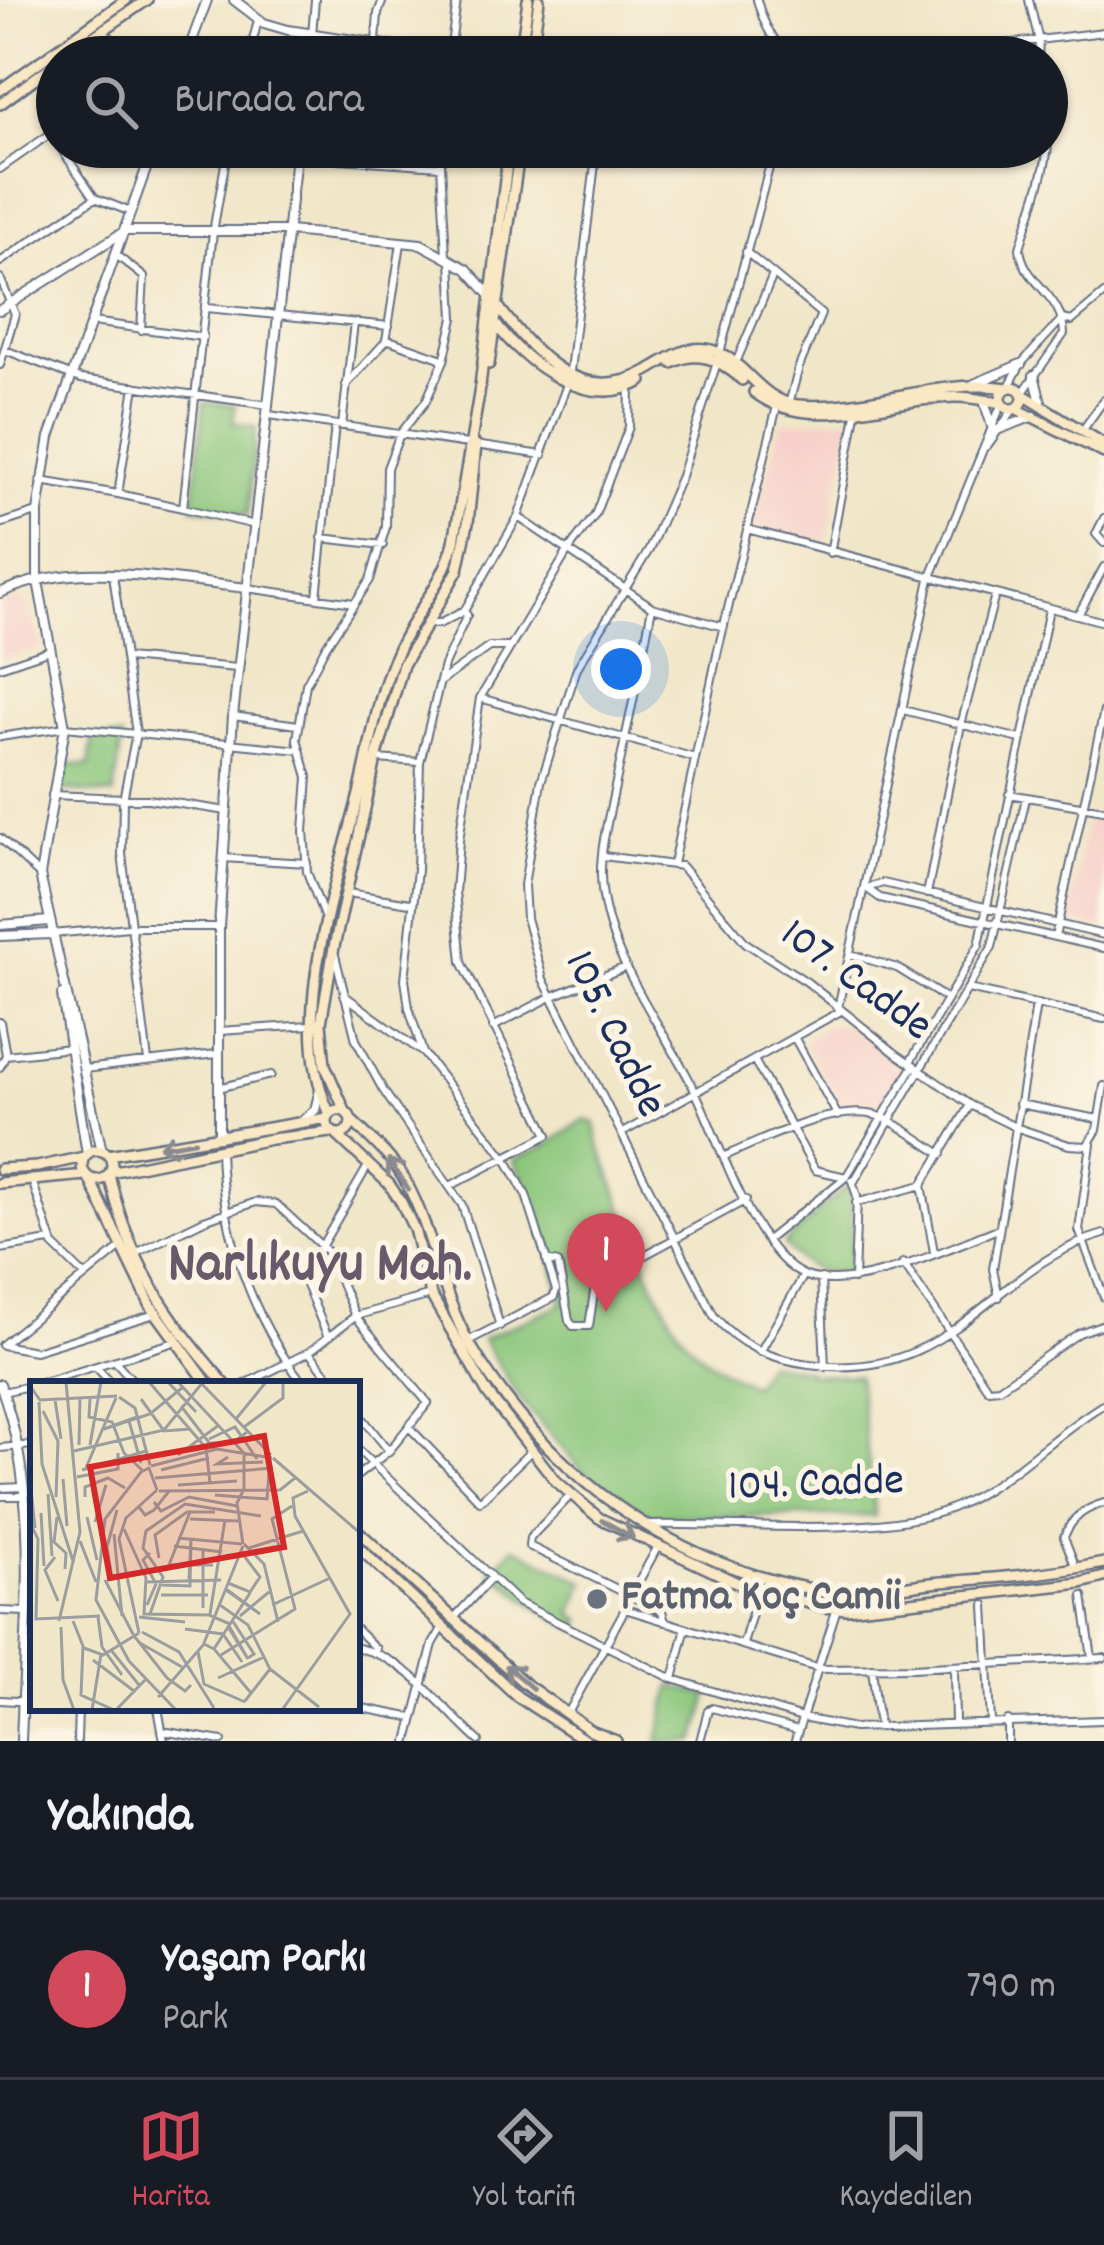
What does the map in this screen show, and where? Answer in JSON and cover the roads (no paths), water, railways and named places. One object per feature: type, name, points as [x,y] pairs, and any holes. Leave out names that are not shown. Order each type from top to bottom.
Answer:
[{"type":"main road","points":[[76,36],[126,0]]},
{"type":"main road","points":[[94,36],[147,0]]},
{"type":"main road","points":[[523,36],[528,0]]},
{"type":"main road","points":[[535,36],[539,0]]},
{"type":"main road","points":[[0,90],[36,64]]},
{"type":"main road","points":[[0,104],[36,77]]},
{"type":"main road","points":[[507,168],[495,324],[448,566],[399,647],[383,692],[327,922],[313,1024],[320,1083],[334,1133],[370,1164],[401,1202],[414,1229],[431,1294],[465,1359],[531,1450],[599,1518],[656,1548],[759,1590],[837,1608],[1104,1577]]},
{"type":"main road","points":[[516,168],[458,570],[403,665],[376,759],[321,1023],[325,1065],[348,1116],[404,1177],[429,1236],[444,1290],[468,1340],[542,1440],[590,1488],[641,1525],[739,1568],[826,1592],[1010,1580],[1104,1562]]},
{"type":"main road","points":[[493,304],[523,339],[569,379],[612,386],[694,348],[735,365],[783,405],[822,413],[957,397],[983,400],[1038,412],[1104,444]]},
{"type":"main road","points":[[495,324],[510,342],[569,379],[606,393],[630,388],[687,356],[718,357],[783,405],[833,404],[974,384],[1016,388],[1038,412],[1104,453]]},
{"type":"main road","points":[[1002,403],[1001,394],[1008,388]]},
{"type":"main road","points":[[1015,409],[1022,403],[1022,394]]},
{"type":"main road","points":[[0,1167],[38,1167],[348,1116]]},
{"type":"main road","points":[[0,1183],[101,1179],[109,1173],[220,1150],[348,1131],[348,1116]]},
{"type":"main road","points":[[105,1153],[134,1254],[169,1318],[222,1381]]},
{"type":"main road","points":[[86,1156],[87,1176],[120,1248],[156,1314],[206,1381]]},
{"type":"main road","points":[[360,1533],[566,1716],[616,1741]]},
{"type":"main road","points":[[360,1549],[518,1697],[569,1737],[586,1741]]},
{"type":"street","points":[[193,36],[203,0]]},
{"type":"street","points":[[233,0],[258,19],[324,36]]},
{"type":"street","points":[[312,34],[315,0]]},
{"type":"street","points":[[377,36],[383,0]]},
{"type":"street","points":[[452,36],[457,0]]},
{"type":"street","points":[[758,0],[772,36]]},
{"type":"street","points":[[1029,0],[1038,36]]},
{"type":"street","points":[[254,36],[258,19]]},
{"type":"street","points":[[101,31],[108,36]]},
{"type":"street","points":[[1068,37],[1104,32]]},
{"type":"street","points":[[0,169],[36,144]]},
{"type":"street","points":[[74,168],[95,198],[131,212]]},
{"type":"street","points":[[86,1156],[40,875],[64,727],[38,581],[38,512],[50,437],[147,168]]},
{"type":"street","points":[[184,508],[213,232],[224,168]]},
{"type":"street","points":[[218,1137],[219,928],[233,716],[295,168]]},
{"type":"street","points":[[327,922],[313,893],[307,863],[308,777],[298,725],[306,684],[370,580],[382,545],[387,468],[400,434],[426,401],[443,363],[454,318],[440,168]]},
{"type":"street","points":[[426,624],[439,624],[464,611],[518,517],[543,454],[569,379],[594,168]]},
{"type":"street","name":"105. Cadde","points":[[769,168],[718,357],[668,511],[577,668],[542,782],[524,885],[532,945],[553,996],[714,1316],[738,1340],[760,1352],[825,1366],[886,1362],[949,1334],[1058,1251],[1104,1234]]},
{"type":"street","points":[[1022,394],[1064,334],[1057,304],[1021,258],[1045,168]]},
{"type":"street","points":[[0,262],[95,198]]},
{"type":"street","points":[[0,310],[125,231],[289,231],[421,244],[467,269],[493,304]]},
{"type":"street","points":[[346,385],[380,352],[386,339],[401,243]]},
{"type":"street","points":[[603,856],[673,864],[747,529],[783,405],[820,314],[746,252]]},
{"type":"street","points":[[116,255],[144,277],[141,329]]},
{"type":"street","points":[[735,365],[773,275]]},
{"type":"street","points":[[0,278],[15,314],[0,365]]},
{"type":"street","points":[[1062,319],[1072,321],[1104,294]]},
{"type":"street","points":[[207,308],[389,326]]},
{"type":"street","points":[[1008,388],[1021,364],[1062,319]]},
{"type":"street","points":[[92,322],[203,337]]},
{"type":"street","points":[[317,598],[354,323]]},
{"type":"street","points":[[386,339],[443,363]]},
{"type":"street","points":[[5,350],[72,376],[196,395],[339,426],[543,454]]},
{"type":"street","points":[[974,384],[1021,364]]},
{"type":"street","points":[[994,428],[1038,412],[1034,375]]},
{"type":"street","points":[[118,494],[135,386]]},
{"type":"street","points":[[450,1186],[546,1139],[548,1131],[462,962],[456,934],[459,840],[479,698],[568,550],[595,515],[629,427],[630,388]]},
{"type":"street","points":[[983,400],[994,428]]},
{"type":"street","points":[[1082,431],[1104,400]]},
{"type":"street","points":[[624,1132],[839,1010],[930,579],[1002,403]]},
{"type":"street","points":[[830,553],[858,408]]},
{"type":"street","points":[[994,428],[1015,409]]},
{"type":"street","points":[[41,482],[255,525]]},
{"type":"street","points":[[0,524],[38,512]]},
{"type":"street","points":[[518,517],[652,608],[724,627]]},
{"type":"street","points":[[1104,518],[1096,534],[1104,543]]},
{"type":"street","points":[[747,529],[1104,622]]},
{"type":"street","points":[[322,538],[382,545]]},
{"type":"street","points":[[1078,615],[1104,567]]},
{"type":"street","points":[[0,593],[38,581],[113,574],[354,603]]},
{"type":"street","points":[[113,574],[136,733],[123,800],[122,854],[148,1061]]},
{"type":"street","points":[[928,894],[961,725],[995,595]]},
{"type":"street","points":[[652,608],[603,856],[602,886],[642,1004],[695,1091],[767,1239],[778,1255],[804,1275],[854,1279],[998,1229]]},
{"type":"street","points":[[767,1239],[850,1180],[979,945],[1048,608]]},
{"type":"street","points":[[423,1053],[405,979],[417,870],[420,762],[444,665],[467,618],[464,611]]},
{"type":"street","points":[[441,681],[489,647],[508,647]]},
{"type":"street","points":[[0,667],[50,650]]},
{"type":"street","points":[[126,658],[237,668]]},
{"type":"street","points":[[479,698],[695,758]]},
{"type":"street","points":[[903,710],[1020,739]]},
{"type":"street","points":[[1055,937],[1104,711]]},
{"type":"street","points":[[233,716],[298,725]]},
{"type":"street","points":[[0,737],[64,727],[300,750]]},
{"type":"street","points":[[376,759],[420,762]]},
{"type":"street","points":[[1009,794],[1104,810]]},
{"type":"street","points":[[52,795],[227,811]]},
{"type":"street","points":[[915,1066],[992,947],[1025,797]]},
{"type":"street","points":[[0,838],[40,875]]},
{"type":"street","points":[[223,858],[307,863]]},
{"type":"street","name":"107. Cadde","points":[[673,864],[700,884],[746,943],[808,982],[970,1105],[1069,1145],[1089,1143]]},
{"type":"street","points":[[866,889],[883,884],[1104,934]]},
{"type":"street","points":[[866,889],[880,898],[1104,948]]},
{"type":"street","points":[[348,893],[410,903]]},
{"type":"street","points":[[0,926],[50,921]]},
{"type":"street","points":[[0,936],[129,927],[219,928]]},
{"type":"street","points":[[52,934],[105,1153]]},
{"type":"street","points":[[334,947],[356,1040],[382,1090],[462,1205],[500,1326]]},
{"type":"street","points":[[850,954],[897,968],[947,1000]]},
{"type":"street","points":[[493,1027],[627,966]]},
{"type":"street","points":[[968,989],[1104,1019]]},
{"type":"street","points":[[344,995],[423,1053],[505,1157],[526,1195],[556,1290],[554,1297],[468,1340]]},
{"type":"street","points":[[999,1298],[993,1269],[998,1229],[1036,1005]]},
{"type":"street","points":[[0,1022],[6,1055],[0,1067]]},
{"type":"street","points":[[219,1031],[313,1024]]},
{"type":"street","points":[[794,1037],[838,1116]]},
{"type":"street","points":[[6,1055],[70,1048]]},
{"type":"street","points":[[84,1069],[217,1054]]},
{"type":"street","points":[[754,1060],[815,1170],[850,1180]]},
{"type":"street","points":[[218,1088],[271,1075]]},
{"type":"street","points":[[300,1122],[314,1110],[320,1083]]},
{"type":"street","points":[[1104,1086],[1099,1120],[1089,1143],[1079,1230],[1104,1297]]},
{"type":"street","points":[[1019,1104],[1099,1120]]},
{"type":"street","points":[[934,1252],[922,1185],[970,1105]]},
{"type":"street","points":[[725,1156],[789,1128],[838,1116],[887,1119],[941,1154]]},
{"type":"street","points":[[220,1150],[226,1213],[251,1293],[302,1381]]},
{"type":"street","points":[[328,1337],[302,1282],[370,1164]]},
{"type":"street","points":[[32,1180],[51,1241],[85,1276]]},
{"type":"street","points":[[850,1180],[856,1203],[854,1279]]},
{"type":"street","points":[[856,1203],[922,1185]]},
{"type":"street","points":[[134,1254],[226,1213],[268,1201],[321,1244],[355,1316],[428,1403],[389,1451],[360,1473]]},
{"type":"street","points":[[546,1260],[559,1263],[569,1320],[581,1328],[589,1326],[601,1246],[609,1228],[635,1255],[643,1256],[746,1201]]},
{"type":"street","points":[[0,1249],[51,1241]]},
{"type":"street","points":[[1,1346],[120,1248]]},
{"type":"street","points":[[903,1263],[984,1385],[993,1390],[1079,1333],[1104,1324]]},
{"type":"street","points":[[760,1352],[804,1275]]},
{"type":"street","points":[[821,1278],[825,1366]]},
{"type":"street","points":[[250,1381],[309,1352],[355,1316],[431,1294]]},
{"type":"street","points":[[1,1346],[35,1351],[156,1314]]},
{"type":"street","points":[[50,1381],[176,1342]]},
{"type":"street","points":[[309,1352],[333,1381]]},
{"type":"street","points":[[115,1361],[133,1381]]},
{"type":"street","points":[[96,1366],[109,1381]]},
{"type":"street","points":[[2,1388],[18,1447],[30,1587],[28,1702],[21,1741]]},
{"type":"street","name":"104. Cadde","points":[[641,1525],[838,1525],[949,1510],[980,1494],[1104,1404]]},
{"type":"street","points":[[360,1415],[389,1451]]},
{"type":"street","points":[[410,1427],[480,1501],[542,1440]]},
{"type":"street","points":[[0,1448],[30,1445]]},
{"type":"street","points":[[360,1452],[519,1603],[673,1679],[802,1718],[854,1728],[1104,1720]]},
{"type":"street","points":[[0,1492],[24,1491]]},
{"type":"street","points":[[571,1495],[530,1538],[529,1546],[632,1594],[662,1611],[665,1622]]},
{"type":"street","points":[[1076,1568],[1064,1537],[1070,1522],[1104,1502]]},
{"type":"street","points":[[632,1594],[656,1548]]},
{"type":"street","points":[[454,1618],[491,1578]]},
{"type":"street","points":[[743,1644],[759,1590]]},
{"type":"street","points":[[1083,1596],[1092,1658]]},
{"type":"street","points":[[985,1604],[991,1722]]},
{"type":"street","points":[[700,1741],[707,1710],[712,1708],[797,1736],[837,1608]]},
{"type":"street","points":[[566,1716],[622,1610],[820,1669],[1104,1658]]},
{"type":"street","points":[[0,1611],[26,1612]]},
{"type":"street","points":[[408,1741],[433,1644],[443,1627]]},
{"type":"street","points":[[673,1679],[686,1628]]},
{"type":"street","points":[[360,1633],[479,1741]]},
{"type":"street","points":[[360,1649],[379,1652]]},
{"type":"street","points":[[954,1667],[955,1724]]},
{"type":"street","points":[[872,1669],[879,1727]]},
{"type":"street","points":[[0,1700],[28,1702]]},
{"type":"street","points":[[360,1708],[414,1718]]},
{"type":"street","points":[[77,1741],[78,1711]]},
{"type":"street","points":[[159,1711],[164,1741]]},
{"type":"street","points":[[1007,1721],[1008,1741]]},
{"type":"street","points":[[890,1727],[890,1741]]},
{"type":"street","points":[[463,1741],[466,1730]]},
{"type":"street","points":[[162,1731],[222,1741]]},
{"type":"place","name":"Yaşam Parkı","points":[[606,1312]]},
{"type":"place","name":"Fatma Koç Camii","points":[[597,1599]]},
{"type":"district","name":"Narlıkuyu Mah.","points":[[320,1268]]}]
